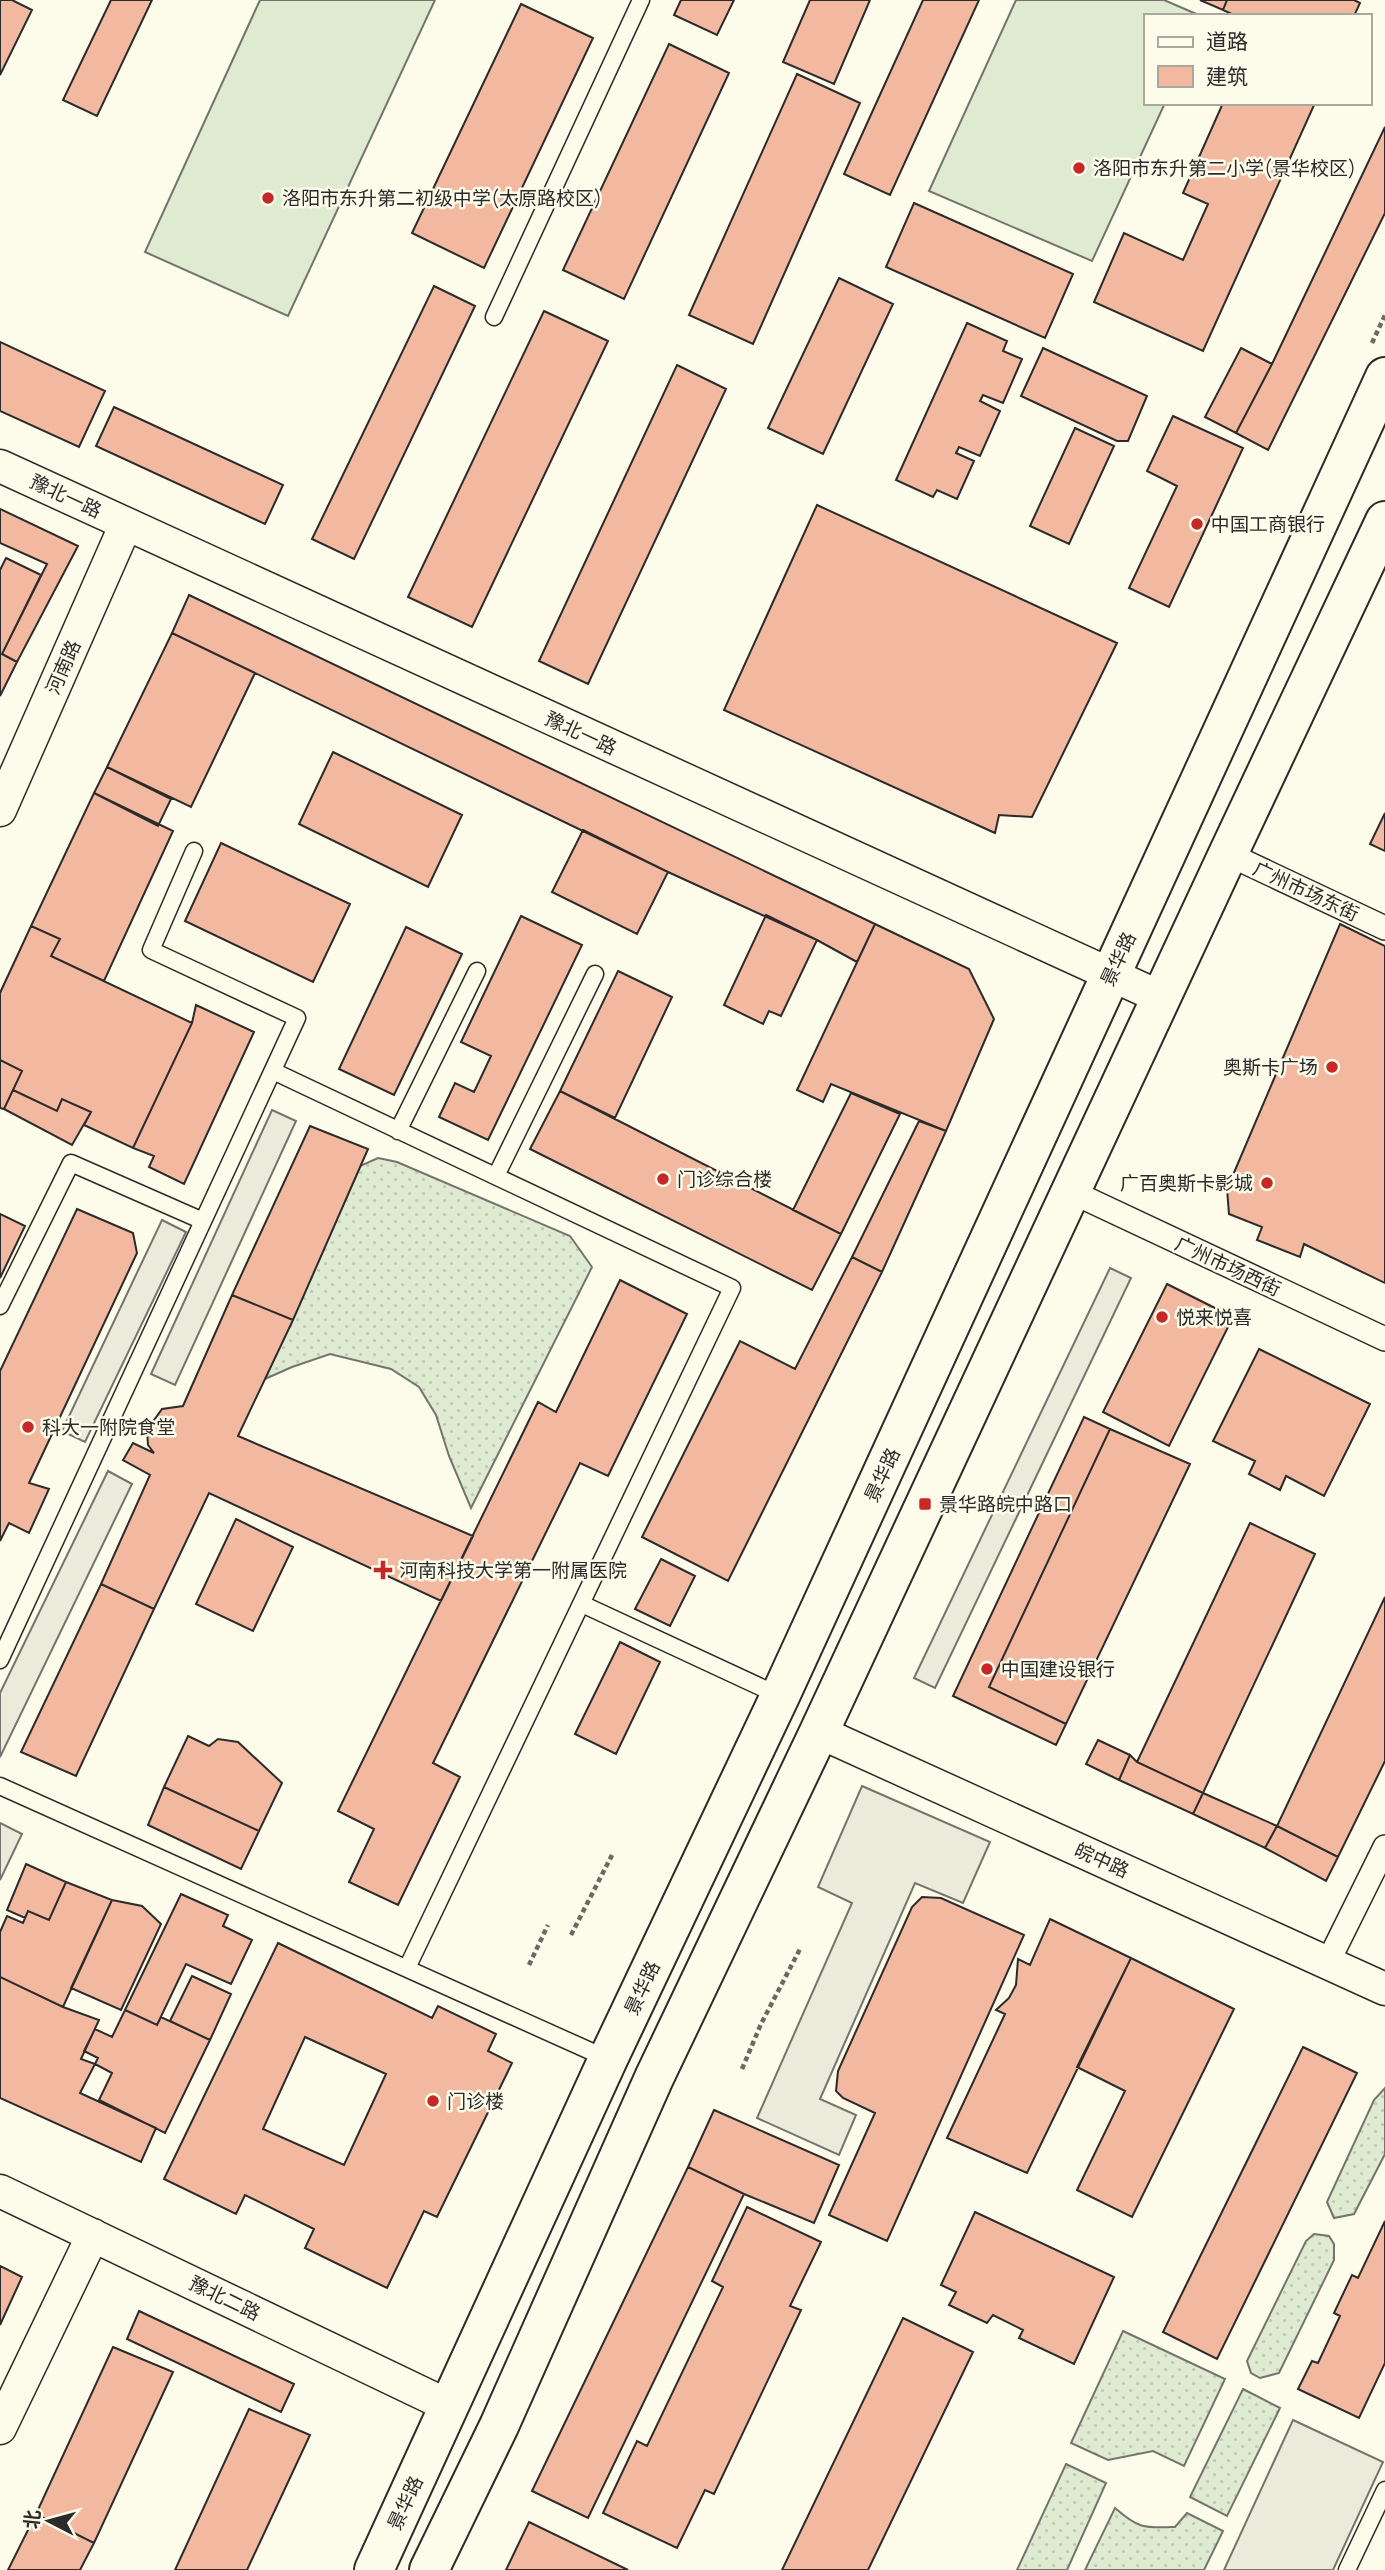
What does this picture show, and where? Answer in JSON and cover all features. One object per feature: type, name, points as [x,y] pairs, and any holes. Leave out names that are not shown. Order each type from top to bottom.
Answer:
[{"type":"main road","name":"景华路","points":[[374,2570],[451,2407],[608,2059],[780,1696],[1385,377]]},
{"type":"main road","points":[[429,2570],[499,2426],[653,2078],[819,1732],[1385,521]]},
{"type":"street","name":"豫北一路","points":[[0,466],[1163,998]]},
{"type":"street","name":"河南路","points":[[0,810],[126,524]]},
{"type":"street","name":"广州市场东街","points":[[1228,854],[1385,928]]},
{"type":"street","name":"广州市场西街","points":[[1072,1192],[1385,1339]]},
{"type":"street","name":"皖中路","points":[[819,1732],[1385,1989]]},
{"type":"street","points":[[1328,1962],[1385,1847]]},
{"type":"street","name":"豫北二路","points":[[0,2191],[451,2407]]},
{"type":"street","points":[[0,2428],[93,2235]]},
{"type":"lane","points":[[494,317],[641,0]]},
{"type":"lane","points":[[0,1660],[5,1635],[204,1222],[298,1018],[151,950],[194,851]]},
{"type":"lane","points":[[398,1130],[477,971]]},
{"type":"lane","points":[[496,1176],[595,974]]},
{"type":"lane","points":[[273,1071],[733,1288],[407,1968]]},
{"type":"lane","points":[[0,1306],[71,1163],[204,1222]]},
{"type":"lane","points":[[583,1604],[780,1696]]},
{"type":"lane","points":[[0,1786],[608,2059]]},
{"type":"lane","points":[[1347,2570],[1385,2490]]},
{"type":"path","points":[[571,1935],[612,1856]]},
{"type":"path","points":[[529,1965],[548,1925]]},
{"type":"path","points":[[742,2069],[761,2024],[800,1949]]},
{"type":"green space","points":[[260,0],[435,0],[288,316],[145,252]]},
{"type":"green space","points":[[1016,0],[1164,0],[1196,14],[1144,14],[1144,105],[1164,105],[1092,261],[929,191]]},
{"type":"green space","points":[[378,1158],[397,1162],[570,1236],[592,1267],[471,1508],[449,1456],[436,1415],[419,1387],[391,1369],[330,1354],[265,1379],[360,1166]]},
{"type":"green space","points":[[1385,2088],[1385,2154],[1354,2214],[1334,2218],[1327,2202],[1374,2100]]},
{"type":"green space","points":[[1314,2234],[1329,2236],[1334,2244],[1334,2260],[1279,2373],[1260,2378],[1251,2373],[1247,2361],[1306,2241]]},
{"type":"green space","points":[[1123,2331],[1225,2379],[1184,2466],[1153,2451],[1108,2460],[1071,2443]]},
{"type":"green space","points":[[1243,2389],[1280,2408],[1227,2516],[1190,2497]]},
{"type":"green space","points":[[1066,2464],[1106,2483],[1067,2570],[1017,2570]]},
{"type":"green space","points":[[1115,2508],[1142,2526],[1175,2527],[1187,2513],[1223,2531],[1204,2570],[1085,2570]]},
{"type":"shaded area","points":[[272,1110],[296,1121],[175,1385],[151,1374]]},
{"type":"shaded area","points":[[162,1220],[186,1232],[85,1442],[62,1431]]},
{"type":"shaded area","points":[[1110,1268],[1131,1278],[935,1688],[914,1678]]},
{"type":"shaded area","points":[[108,1471],[132,1484],[0,1757],[0,1693]]},
{"type":"shaded area","points":[[862,1786],[990,1842],[963,1903],[915,1883],[820,2099],[856,2115],[839,2155],[757,2118],[852,1903],[818,1887]]},
{"type":"shaded area","points":[[0,1823],[22,1834],[0,1880]]},
{"type":"shaded area","points":[[1293,2420],[1383,2462],[1333,2570],[1224,2570]]},
{"type":"building","points":[[0,0],[12,0],[32,10],[0,75]]},
{"type":"building","points":[[111,0],[152,0],[97,116],[63,100]]},
{"type":"building","points":[[681,0],[734,0],[717,35],[674,15]]},
{"type":"building","points":[[810,0],[870,0],[834,84],[783,62]]},
{"type":"building","points":[[923,0],[979,0],[890,195],[844,174]]},
{"type":"building","points":[[1200,0],[1227,0],[1223,10]]},
{"type":"building","points":[[1227,0],[1354,0],[1360,3],[1355,14],[1232,14],[1223,10]]},
{"type":"building","points":[[521,4],[593,38],[484,268],[412,233]]},
{"type":"building","points":[[669,44],[729,73],[624,299],[563,270]]},
{"type":"building","points":[[797,74],[860,103],[753,344],[689,315]]},
{"type":"building","points":[[1222,105],[1314,105],[1203,351],[1094,302],[1124,233],[1183,260],[1208,204],[1183,193]]},
{"type":"building","points":[[1385,127],[1385,213],[1268,450],[1236,433],[1272,364]]},
{"type":"building","points":[[914,203],[1073,274],[1045,338],[886,267]]},
{"type":"building","points":[[839,278],[893,304],[823,454],[768,428]]},
{"type":"building","points":[[434,286],[475,306],[354,559],[312,539]]},
{"type":"building","points":[[544,311],[608,341],[472,627],[408,597]]},
{"type":"building","points":[[967,323],[1007,341],[1003,351],[1022,359],[1003,403],[983,395],[980,401],[1000,411],[980,456],[959,447],[956,453],[974,461],[957,499],[937,490],[933,497],[896,480]]},
{"type":"building","points":[[0,342],[105,391],[79,447],[0,411]]},
{"type":"building","points":[[1043,348],[1147,396],[1128,441],[1117,441],[1021,396]]},
{"type":"building","points":[[1241,348],[1272,364],[1236,433],[1205,417]]},
{"type":"building","points":[[677,365],[726,389],[588,684],[539,661]]},
{"type":"building","points":[[114,407],[283,485],[265,524],[96,446]]},
{"type":"building","points":[[1173,416],[1243,448],[1169,607],[1129,588],[1177,486],[1147,471]]},
{"type":"building","points":[[1075,428],[1114,446],[1069,544],[1030,526]]},
{"type":"building","points":[[817,505],[1117,643],[1032,817],[999,815],[995,833],[724,710]]},
{"type":"building","points":[[0,509],[78,546],[17,662],[2,654],[47,564],[0,543]]},
{"type":"building","points":[[6,558],[41,575],[2,654],[17,662],[0,696],[0,570]]},
{"type":"building","points":[[189,595],[875,924],[857,962],[817,940],[668,872],[172,633]]},
{"type":"building","points":[[172,633],[255,673],[191,807],[107,767]]},
{"type":"building","points":[[333,752],[462,815],[428,887],[299,824]]},
{"type":"building","points":[[107,767],[171,799],[158,826],[94,793]]},
{"type":"building","points":[[94,793],[173,831],[104,981],[51,956],[60,939],[31,926]]},
{"type":"building","points":[[1385,813],[1385,851],[1370,844]]},
{"type":"building","points":[[583,830],[668,872],[637,934],[552,892]]},
{"type":"building","points":[[221,843],[350,904],[313,982],[185,921]]},
{"type":"building","points":[[766,915],[817,940],[781,1016],[769,1011],[763,1024],[724,1005]]},
{"type":"building","points":[[521,916],[582,945],[488,1140],[439,1117],[455,1083],[474,1092],[491,1056],[461,1042]]},
{"type":"building","points":[[875,924],[969,969],[994,1019],[946,1131],[831,1084],[823,1102],[797,1090]]},
{"type":"building","name":"奥斯卡广场","points":[[1340,924],[1385,946],[1385,1283],[1304,1244],[1300,1257],[1257,1240],[1262,1227],[1229,1214],[1227,1189]]},
{"type":"building","points":[[31,926],[60,939],[51,956],[192,1023],[133,1148],[84,1125],[91,1112],[62,1099],[57,1111],[13,1090],[22,1071],[0,1060],[0,993]]},
{"type":"building","points":[[406,927],[462,954],[394,1095],[339,1069]]},
{"type":"building","points":[[618,971],[672,997],[615,1118],[560,1091]]},
{"type":"building","points":[[196,1005],[254,1032],[184,1184],[149,1167],[154,1156],[133,1148],[192,1023]]},
{"type":"building","points":[[0,1060],[22,1071],[4,1109],[0,1108]]},
{"type":"building","points":[[13,1090],[57,1111],[62,1099],[91,1112],[72,1145],[4,1109]]},
{"type":"building","name":"门诊综合楼","points":[[560,1091],[841,1234],[812,1290],[530,1149]]},
{"type":"building","points":[[851,1093],[900,1114],[841,1234],[793,1210]]},
{"type":"building","points":[[919,1121],[946,1131],[882,1272],[852,1257]]},
{"type":"building","points":[[310,1126],[368,1149],[293,1320],[232,1295]]},
{"type":"building","name":"科大一附院食堂","points":[[77,1209],[133,1233],[137,1253],[29,1483],[49,1489],[29,1533],[9,1523],[0,1541],[0,1371]]},
{"type":"building","points":[[0,1214],[25,1226],[0,1278]]},
{"type":"building","points":[[852,1257],[882,1272],[728,1581],[642,1537],[740,1341],[795,1369]]},
{"type":"building","points":[[620,1280],[687,1314],[608,1476],[580,1463],[433,1763],[460,1777],[398,1905],[349,1882],[374,1829],[338,1811],[538,1402],[556,1412]]},
{"type":"building","points":[[1167,1284],[1233,1317],[1169,1446],[1103,1412]]},
{"type":"building","points":[[232,1295],[293,1320],[238,1436],[473,1536],[441,1601],[209,1493],[154,1609],[101,1584],[150,1475],[123,1460],[133,1443],[154,1453],[148,1445],[147,1430],[162,1409],[183,1406]]},
{"type":"building","points":[[1259,1349],[1370,1404],[1324,1496],[1286,1476],[1280,1490],[1249,1474],[1255,1461],[1213,1441]]},
{"type":"building","points":[[1084,1417],[1110,1429],[989,1687],[1066,1724],[1056,1745],[953,1696]]},
{"type":"building","points":[[1110,1429],[1190,1464],[1066,1724],[989,1687]]},
{"type":"building","points":[[236,1519],[293,1547],[253,1631],[196,1604]]},
{"type":"building","points":[[1250,1523],[1315,1554],[1203,1793],[1137,1762]]},
{"type":"building","points":[[661,1559],[695,1576],[670,1626],[635,1609]]},
{"type":"building","points":[[101,1584],[154,1609],[76,1776],[21,1752]]},
{"type":"building","points":[[1385,1597],[1385,1761],[1338,1857],[1277,1826]]},
{"type":"building","points":[[620,1642],[660,1662],[616,1754],[575,1734]]},
{"type":"building","points":[[188,1736],[209,1746],[218,1739],[238,1742],[282,1783],[259,1831],[164,1787]]},
{"type":"building","points":[[1098,1740],[1130,1755],[1119,1780],[1086,1764]]},
{"type":"building","points":[[1130,1755],[1137,1762],[1203,1793],[1193,1814],[1119,1780]]},
{"type":"building","points":[[164,1787],[259,1831],[241,1869],[148,1825]]},
{"type":"building","points":[[1203,1793],[1277,1826],[1265,1848],[1193,1814]]},
{"type":"building","points":[[1277,1826],[1338,1857],[1326,1881],[1265,1848]]},
{"type":"building","points":[[26,1864],[66,1882],[49,1920],[28,1911],[25,1918],[7,1910]]},
{"type":"building","points":[[66,1882],[112,1900],[63,2007],[0,1977],[0,1932],[7,1916],[23,1923],[28,1911],[49,1920]]},
{"type":"building","points":[[181,1894],[228,1915],[223,1926],[252,1940],[231,1984],[186,1964],[157,2025],[125,2010]]},
{"type":"building","points":[[922,1897],[941,1898],[1024,1935],[887,2241],[829,2215],[875,2113],[843,2098],[836,2091],[838,2071],[912,1907]]},
{"type":"building","points":[[112,1900],[142,1906],[161,1924],[121,2010],[71,1988]]},
{"type":"building","points":[[1050,1919],[1131,1958],[1027,2173],[947,2138],[1005,2014],[996,2010],[1009,1998],[1016,1985],[1018,1959],[1030,1965]]},
{"type":"building","name":"门诊楼","points":[[278,1943],[432,2018],[438,2006],[496,2034],[488,2051],[512,2063],[437,2217],[424,2211],[387,2288],[305,2248],[314,2229],[245,2195],[236,2214],[164,2179]],"holes":[[[305,2037],[386,2074],[344,2165],[263,2129]]]},
{"type":"building","points":[[1131,1958],[1234,2009],[1132,2217],[1077,2190],[1125,2091],[1077,2067]]},
{"type":"building","points":[[192,1976],[231,1994],[210,2040],[170,2021]]},
{"type":"building","points":[[0,1977],[63,2007],[99,2020],[81,2059],[95,2064],[80,2093],[156,2128],[141,2162],[0,2098]]},
{"type":"building","points":[[125,2010],[157,2025],[161,2017],[210,2040],[165,2133],[99,2100],[112,2073],[95,2064],[98,2058],[84,2051],[95,2029],[112,2037]]},
{"type":"building","points":[[1303,2047],[1357,2073],[1217,2359],[1163,2332]]},
{"type":"building","points":[[714,2110],[839,2165],[814,2223],[688,2167]]},
{"type":"building","points":[[688,2167],[744,2194],[588,2518],[532,2491]]},
{"type":"building","points":[[747,2207],[821,2242],[790,2306],[801,2310],[714,2494],[705,2490],[677,2548],[603,2513],[637,2441],[647,2446],[723,2287],[712,2281]]},
{"type":"building","points":[[975,2212],[1114,2277],[1074,2364],[1019,2338],[1023,2330],[993,2315],[987,2323],[949,2305],[956,2292],[941,2285]]},
{"type":"building","points":[[1385,2221],[1385,2363],[1359,2418],[1298,2389],[1312,2361],[1318,2363],[1340,2316],[1334,2313],[1352,2275],[1358,2278]]},
{"type":"building","points":[[0,2266],[22,2277],[0,2325]]},
{"type":"building","points":[[139,2311],[294,2384],[281,2412],[127,2339]]},
{"type":"building","points":[[903,2318],[973,2352],[868,2570],[782,2570]]},
{"type":"building","points":[[113,2347],[173,2372],[94,2543],[36,2514]]},
{"type":"building","points":[[249,2409],[310,2435],[247,2570],[175,2570]]},
{"type":"building","points":[[36,2514],[94,2543],[80,2570],[8,2570]]},
{"type":"building","points":[[529,2522],[628,2570],[506,2570]]},
{"type":"place","name":"洛阳市东升第二小学(景华校区)","points":[[1079,168]]},
{"type":"place","name":"洛阳市东升第二初级中学(太原路校区)","points":[[268,198]]},
{"type":"place","name":"中国工商银行","points":[[1197,524]]},
{"type":"place","name":"奥斯卡广场","points":[[1332,1067]]},
{"type":"place","name":"门诊综合楼","points":[[663,1179]]},
{"type":"place","name":"广百奥斯卡影城","points":[[1267,1183]]},
{"type":"place","name":"悦来悦喜","points":[[1162,1317]]},
{"type":"place","name":"科大一附院食堂","points":[[28,1427]]},
{"type":"place","name":"景华路皖中路口","points":[[925,1504]]},
{"type":"place","name":"河南科技大学第一附属医院","points":[[383,1570]]},
{"type":"place","name":"中国建设银行","points":[[987,1669]]},
{"type":"place","name":"门诊楼","points":[[433,2101]]}]
